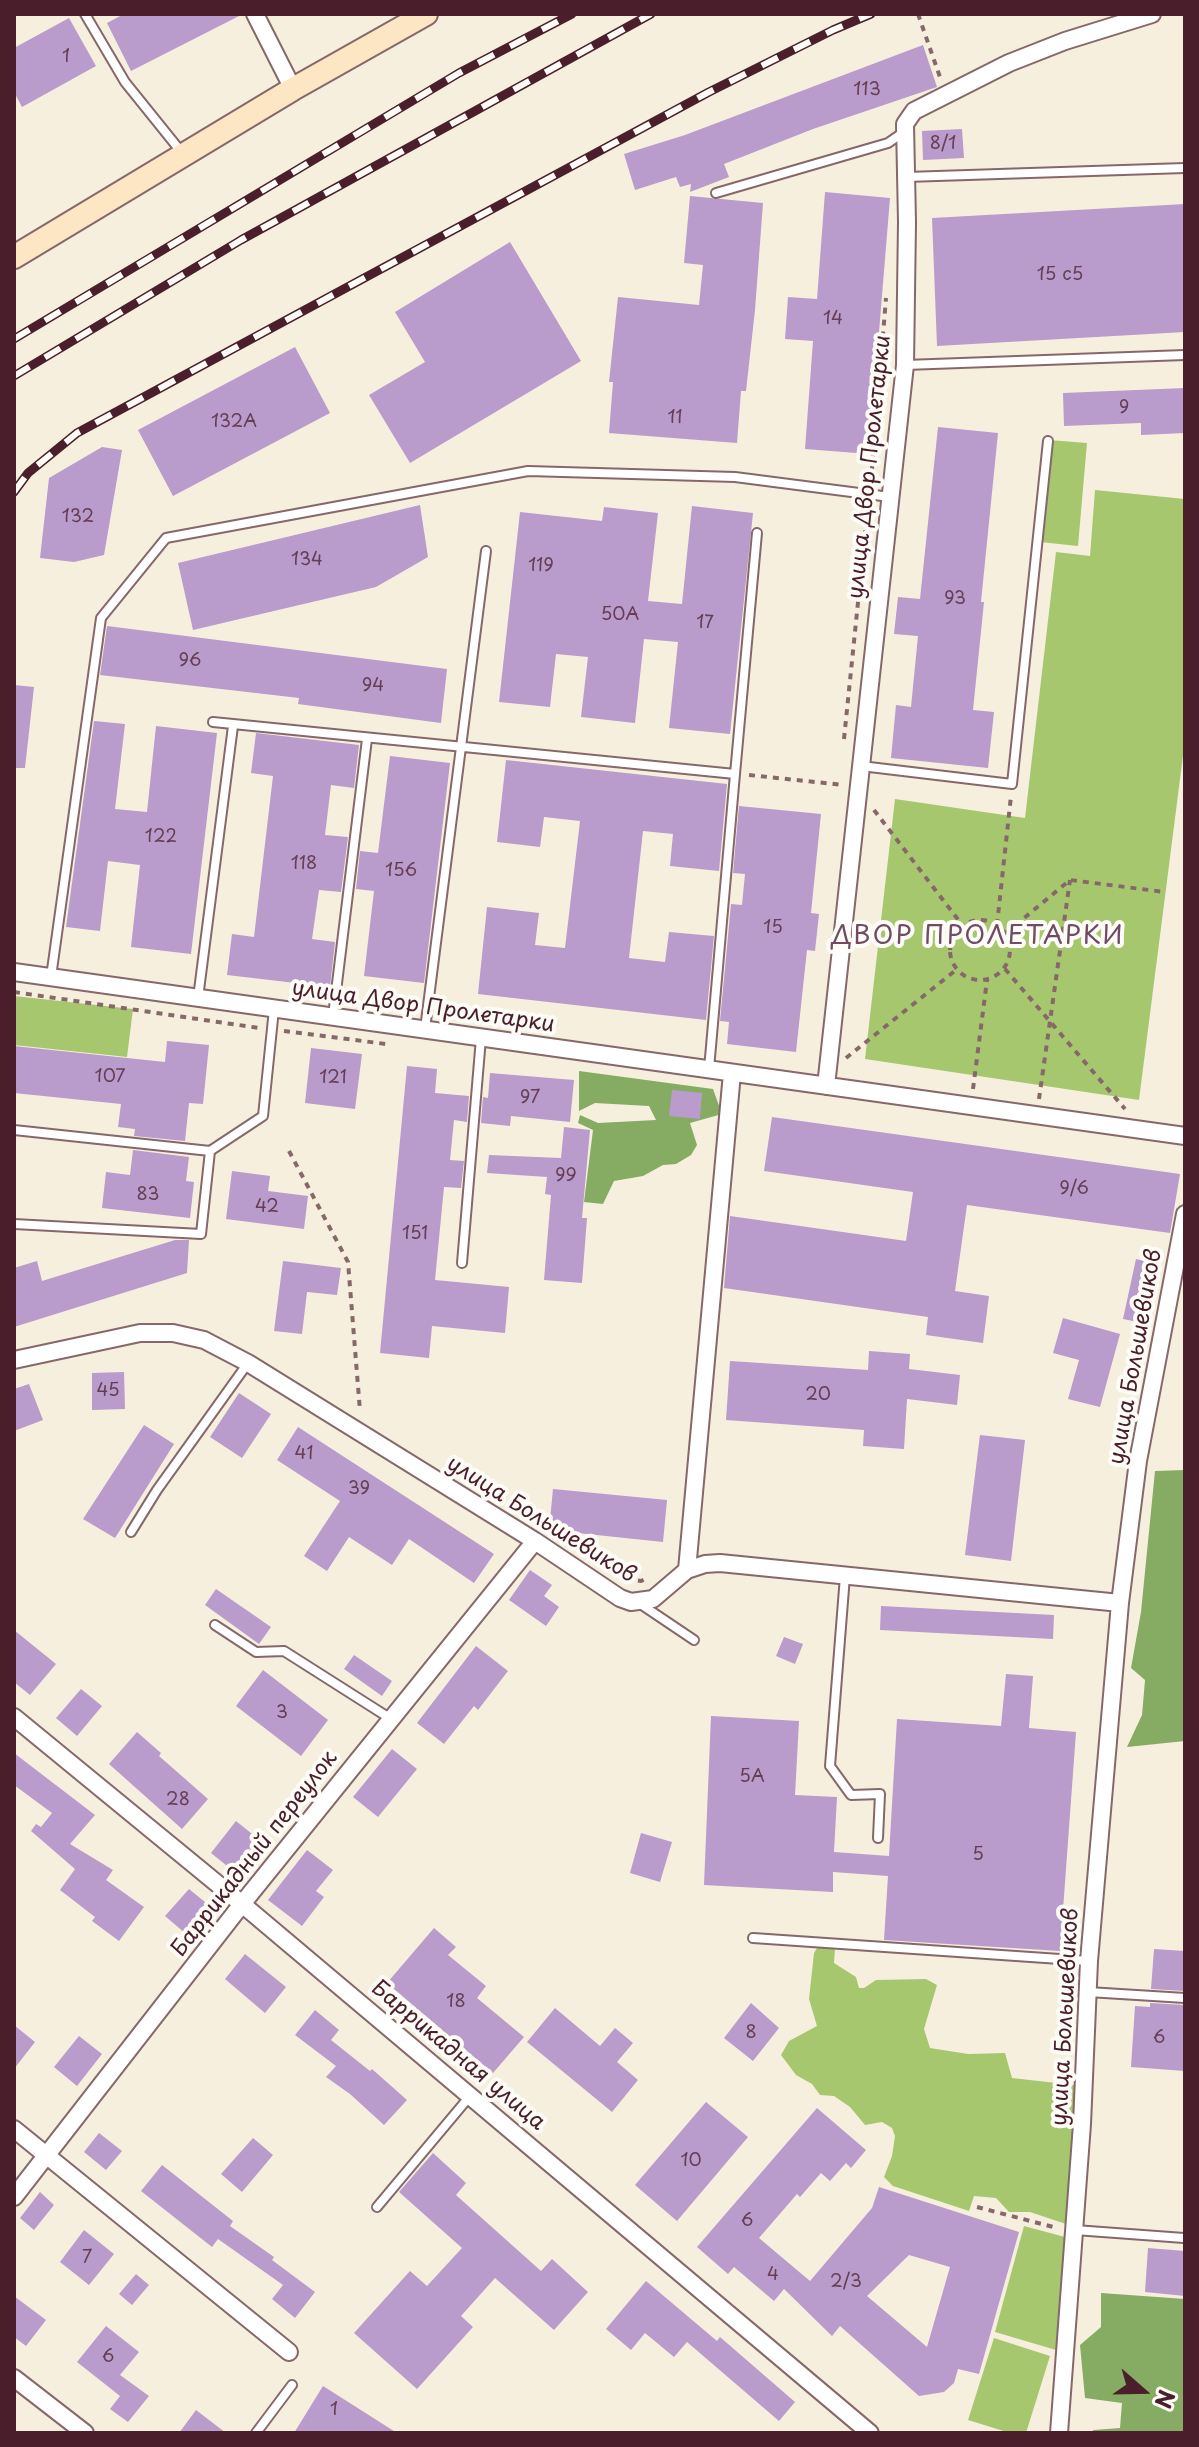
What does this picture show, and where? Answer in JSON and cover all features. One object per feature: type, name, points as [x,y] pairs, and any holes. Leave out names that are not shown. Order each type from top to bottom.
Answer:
[{"type":"main road","points":[[14,257],[293,89],[426,14]]},
{"type":"street","points":[[255,14],[293,89]]},
{"type":"street","points":[[904,132],[914,111],[1009,63],[1152,14]]},
{"type":"street","name":"улица Двор Пролетарки","points":[[826,1086],[905,365],[907,222],[904,132]]},
{"type":"street","name":"улица Двор Пролетарки","points":[[14,972],[1185,1136]]},
{"type":"street","points":[[732,1073],[687,1570],[720,1563],[1120,1603]]},
{"type":"street","name":"улица Большевиков","points":[[1059,2433],[1075,2230],[1089,1961],[1120,1603],[1138,1461],[1185,1214]]},
{"type":"street","name":"улица Большевиков","points":[[14,1360],[140,1333],[162,1332],[204,1340],[248,1363],[362,1433],[620,1598],[638,1603],[658,1596],[687,1570]]},
{"type":"street","name":"Баррикадный переулок","points":[[14,2197],[242,1904],[535,1541]]},
{"type":"street","name":"Баррикадная улица","points":[[14,1717],[242,1904],[868,2432]]},
{"type":"street","points":[[14,2129],[289,2352]]},
{"type":"street","points":[[14,2378],[85,2433]]},
{"type":"lane","points":[[85,14],[125,82],[183,155]]},
{"type":"lane","points":[[716,193],[888,143],[904,132]]},
{"type":"lane","points":[[905,177],[1185,168]]},
{"type":"lane","points":[[905,365],[1185,355]]},
{"type":"lane","points":[[861,766],[1012,784],[1048,441]]},
{"type":"lane","points":[[51,977],[101,618],[166,538],[528,471],[735,477],[891,497]]},
{"type":"lane","points":[[709,1069],[757,533]]},
{"type":"lane","points":[[425,1030],[486,551]]},
{"type":"lane","points":[[213,722],[735,774]]},
{"type":"lane","points":[[198,998],[233,726]]},
{"type":"lane","points":[[333,1017],[367,739]]},
{"type":"lane","points":[[14,1130],[210,1151],[263,1116],[274,1009]]},
{"type":"lane","points":[[462,1263],[481,1038]]},
{"type":"lane","points":[[14,1224],[201,1234],[210,1151]]},
{"type":"lane","points":[[131,1532],[157,1490],[248,1363]]},
{"type":"lane","points":[[845,1576],[830,1766],[851,1795],[880,1794],[878,1838]]},
{"type":"lane","points":[[638,1603],[694,1640]]},
{"type":"lane","points":[[215,1625],[256,1652],[284,1651],[391,1719]]},
{"type":"lane","points":[[753,1938],[1089,1961]]},
{"type":"lane","points":[[1088,1992],[1185,1998]]},
{"type":"lane","points":[[377,2207],[470,2096]]},
{"type":"lane","points":[[1075,2230],[1184,2238]]},
{"type":"lane","points":[[256,2433],[292,2385]]},
{"type":"path","points":[[918,14],[944,94]]},
{"type":"path","points":[[843,753],[874,455]]},
{"type":"path","points":[[735,774],[840,783],[859,790],[963,926]]},
{"type":"path","points":[[997,925],[1012,784]]},
{"type":"path","points":[[1006,933],[1070,880],[1165,892]]},
{"type":"path","points":[[1037,1115],[1070,880]]},
{"type":"path","points":[[976,920],[987,920],[1006,933],[1011,954],[1005,969],[987,980],[966,978],[954,966],[950,943],[956,931],[963,926],[976,920]]},
{"type":"path","points":[[1005,969],[1132,1117]]},
{"type":"path","points":[[971,1106],[987,980]]},
{"type":"path","points":[[289,1151],[348,1262],[362,1433]]},
{"type":"path","points":[[977,2207],[1075,2230]]},
{"type":"green space","points":[[1049,440],[1087,443],[1078,546],[1040,542]]},
{"type":"green space","points":[[1095,490],[1185,499],[1185,740],[1139,1100],[865,1059],[895,799],[1025,818],[1056,552],[1090,556]]},
{"type":"green space","points":[[14,996],[133,1009],[127,1057],[14,1045]]},
{"type":"green space","points":[[579,1071],[713,1089],[722,1114],[690,1123],[697,1145],[691,1155],[643,1176],[614,1181],[603,1204],[584,1202],[593,1130],[578,1123],[580,1115],[598,1123],[656,1120],[649,1106],[595,1103],[579,1111]]},
{"type":"green space","points":[[1185,1470],[1185,1741],[1127,1747],[1142,1715],[1145,1680],[1131,1668],[1141,1612],[1155,1471]]},
{"type":"green space","points":[[817,1948],[835,1948],[834,1963],[856,1977],[859,1988],[876,1980],[926,1979],[937,1985],[924,2029],[930,2048],[968,2054],[1005,2053],[1012,2078],[1074,2085],[1079,2096],[1072,2223],[1066,2224],[1030,2212],[1009,2212],[996,2198],[974,2196],[969,2211],[893,2186],[884,2177],[892,2156],[895,2136],[892,2128],[882,2122],[865,2125],[850,2107],[834,2096],[820,2095],[812,2084],[796,2075],[781,2055],[789,2041],[817,2026],[809,1999]]},
{"type":"green space","points":[[1024,2226],[1065,2237],[1056,2350],[995,2332]]},
{"type":"green space","points":[[1101,2293],[1185,2299],[1185,2433],[1093,2433],[1093,2430],[1120,2428],[1122,2403],[1085,2398],[1080,2345],[1101,2327]]},
{"type":"green space","points":[[994,2338],[1050,2356],[1026,2433],[1010,2433],[968,2420]]},
{"type":"building","points":[[124,14],[243,14],[131,71],[107,23]]},
{"type":"building","points":[[69,18],[96,66],[22,107],[14,92],[14,48]]},
{"type":"building","points":[[923,45],[937,87],[813,129],[724,164],[729,177],[690,192],[691,184],[680,187],[676,177],[635,190],[624,154],[685,135]]},
{"type":"building","points":[[962,129],[964,158],[923,160],[922,131]]},
{"type":"building","points":[[825,192],[890,198],[869,454],[805,449],[813,341],[785,339],[788,297],[817,299]]},
{"type":"building","points":[[690,196],[763,203],[755,310],[746,391],[741,391],[737,443],[609,433],[613,382],[609,382],[618,297],[699,305],[703,265],[684,263]]},
{"type":"building","points":[[1185,204],[1185,332],[937,346],[932,218]]},
{"type":"building","points":[[510,242],[581,361],[410,463],[369,395],[425,362],[395,312]]},
{"type":"building","points":[[295,347],[330,413],[173,496],[138,430]]},
{"type":"building","points":[[1185,388],[1185,433],[1141,435],[1141,423],[1064,426],[1063,393]]},
{"type":"building","points":[[938,427],[998,433],[973,710],[994,712],[988,768],[891,758],[896,705],[911,707],[918,636],[894,634],[898,597],[920,599]]},
{"type":"building","points":[[102,447],[122,450],[104,555],[74,562],[40,558],[49,478]]},
{"type":"building","points":[[420,505],[428,557],[376,587],[193,630],[178,563]]},
{"type":"building","points":[[692,506],[753,513],[730,734],[669,728],[678,642],[644,639],[635,723],[581,717],[588,657],[556,654],[550,707],[499,702],[520,512],[602,521],[604,507],[658,513],[648,601],[682,604]]},
{"type":"building","points":[[107,626],[447,669],[441,723],[298,704],[299,698],[100,675]]},
{"type":"building","points":[[14,685],[34,687],[25,768],[14,768]]},
{"type":"building","points":[[94,721],[125,724],[115,809],[147,812],[156,726],[217,733],[191,954],[131,947],[140,865],[108,861],[100,931],[66,927]]},
{"type":"building","points":[[256,733],[359,745],[354,788],[331,785],[325,835],[348,837],[341,892],[319,890],[312,939],[335,942],[330,987],[227,975],[232,934],[254,937],[273,776],[251,773]]},
{"type":"building","points":[[390,756],[450,763],[424,983],[364,976],[374,891],[356,889],[360,851],[378,853]]},
{"type":"building","points":[[506,760],[727,784],[719,871],[670,866],[673,834],[643,831],[629,958],[665,962],[669,932],[714,936],[706,1020],[478,994],[487,907],[539,913],[535,945],[565,948],[580,821],[544,817],[540,847],[497,842]]},
{"type":"building","points":[[739,806],[821,814],[811,913],[819,914],[815,951],[807,950],[796,1052],[727,1044],[729,1022],[720,1021],[731,904],[742,905],[745,874],[733,873]]},
{"type":"building","points":[[167,1041],[209,1045],[203,1104],[189,1103],[185,1141],[134,1136],[135,1129],[118,1127],[121,1104],[14,1093],[14,1046],[165,1062]]},
{"type":"building","points":[[311,1048],[362,1054],[355,1109],[305,1103]]},
{"type":"building","points":[[407,1066],[437,1069],[435,1093],[469,1096],[467,1122],[454,1120],[450,1160],[464,1161],[461,1188],[444,1187],[435,1280],[509,1287],[505,1333],[432,1326],[429,1358],[380,1353]]},
{"type":"building","points":[[490,1073],[574,1080],[570,1122],[511,1116],[510,1126],[481,1123],[483,1097],[488,1098]]},
{"type":"building","points":[[672,1090],[702,1093],[700,1119],[669,1116]]},
{"type":"building","points":[[772,1117],[1180,1174],[1170,1233],[967,1205],[955,1291],[989,1296],[983,1343],[926,1335],[928,1317],[724,1288],[730,1216],[906,1241],[913,1192],[764,1171]]},
{"type":"building","points":[[564,1127],[590,1130],[582,1218],[587,1218],[582,1283],[544,1280],[551,1195],[545,1194],[547,1177],[487,1173],[489,1155],[561,1158]]},
{"type":"building","points":[[133,1150],[189,1157],[186,1181],[194,1182],[190,1218],[102,1208],[106,1172],[130,1175]]},
{"type":"building","points":[[232,1171],[270,1176],[268,1191],[308,1196],[304,1229],[226,1219]]},
{"type":"building","points":[[175,1240],[189,1240],[187,1273],[14,1327],[14,1268],[37,1261],[42,1281]]},
{"type":"building","points":[[1136,1259],[1161,1265],[1148,1324],[1123,1319]]},
{"type":"building","points":[[283,1261],[341,1268],[337,1295],[307,1292],[302,1334],[274,1331]]},
{"type":"building","points":[[1063,1318],[1120,1334],[1100,1407],[1068,1399],[1079,1360],[1053,1353]]},
{"type":"building","points":[[869,1351],[910,1354],[909,1369],[960,1375],[957,1405],[907,1399],[904,1449],[863,1446],[864,1430],[726,1420],[730,1361],[868,1370]]},
{"type":"building","points":[[124,1372],[125,1409],[92,1410],[92,1373]]},
{"type":"building","points":[[29,1384],[43,1420],[14,1431],[14,1389]]},
{"type":"building","points":[[239,1393],[271,1414],[242,1458],[210,1437]]},
{"type":"building","points":[[144,1425],[174,1444],[115,1538],[83,1519]]},
{"type":"building","points":[[298,1427],[494,1554],[474,1583],[409,1539],[392,1565],[349,1537],[327,1571],[304,1556],[340,1501],[277,1460]]},
{"type":"building","points":[[980,1435],[1025,1440],[1011,1561],[965,1555]]},
{"type":"building","points":[[553,1489],[667,1500],[663,1542],[549,1530]]},
{"type":"building","points":[[530,1570],[552,1585],[544,1596],[559,1607],[546,1626],[509,1600]]},
{"type":"building","points":[[216,1589],[271,1627],[259,1644],[205,1605]]},
{"type":"building","points":[[881,1606],[1054,1615],[1053,1639],[880,1630]]},
{"type":"building","points":[[14,1630],[56,1664],[30,1695],[14,1682]]},
{"type":"building","points":[[784,1637],[803,1644],[795,1664],[776,1656]]},
{"type":"building","points":[[476,1646],[508,1671],[478,1710],[474,1706],[444,1744],[417,1723]]},
{"type":"building","points":[[354,1655],[392,1681],[382,1696],[344,1669]]},
{"type":"building","points":[[263,1670],[328,1720],[301,1756],[236,1706]]},
{"type":"building","points":[[1006,1674],[1033,1676],[1029,1728],[1076,1732],[1060,1951],[884,1940],[888,1876],[833,1872],[833,1892],[704,1885],[711,1716],[799,1721],[795,1795],[837,1797],[834,1852],[889,1856],[897,1719],[1001,1726]]},
{"type":"building","points":[[81,1689],[102,1706],[77,1736],[56,1718]]},
{"type":"building","points":[[137,1732],[208,1799],[182,1829],[109,1764]]},
{"type":"building","points":[[392,1749],[417,1769],[378,1817],[353,1797]]},
{"type":"building","points":[[14,1753],[95,1815],[70,1844],[113,1870],[106,1880],[144,1907],[119,1941],[92,1921],[95,1917],[60,1890],[75,1869],[31,1831],[36,1824],[41,1827],[52,1813],[14,1785]]},
{"type":"building","points":[[236,1821],[267,1846],[242,1878],[211,1853]]},
{"type":"building","points":[[641,1833],[672,1842],[660,1882],[630,1873]]},
{"type":"building","points":[[307,1850],[333,1870],[316,1891],[324,1897],[302,1926],[268,1900]]},
{"type":"building","points":[[189,1889],[216,1911],[192,1939],[165,1916]]},
{"type":"building","points":[[434,1928],[456,1947],[448,1955],[486,1986],[477,1998],[524,2037],[493,2073],[387,1983]]},
{"type":"building","points":[[1154,1949],[1185,1951],[1185,1991],[1151,1989]]},
{"type":"building","points":[[245,1954],[286,1987],[265,2013],[225,1979]]},
{"type":"building","points":[[751,2003],[779,2028],[753,2061],[724,2038]]},
{"type":"building","points":[[1150,2003],[1185,2005],[1185,2071],[1131,2067],[1135,2006],[1150,2007]]},
{"type":"building","points":[[555,2008],[600,2046],[615,2028],[633,2043],[617,2062],[638,2080],[612,2112],[527,2042]]},
{"type":"building","points":[[315,2010],[339,2030],[331,2040],[370,2071],[372,2069],[407,2100],[384,2125],[326,2077],[336,2066],[295,2035]]},
{"type":"building","points":[[14,2025],[35,2042],[14,2069]]},
{"type":"building","points":[[79,2036],[102,2054],[77,2086],[54,2067]]},
{"type":"building","points":[[706,2102],[748,2137],[677,2221],[635,2185]]},
{"type":"building","points":[[817,2108],[866,2150],[851,2168],[846,2163],[830,2181],[821,2173],[800,2197],[797,2194],[759,2238],[810,2281],[872,2208],[879,2187],[1019,2232],[979,2374],[958,2369],[954,2383],[944,2392],[919,2396],[840,2326],[832,2336],[784,2289],[774,2301],[734,2267],[728,2274],[697,2247]],"holes":[[[909,2255],[950,2267],[927,2347],[867,2296]]]},
{"type":"building","points":[[99,2133],[122,2151],[106,2170],[84,2152]]},
{"type":"building","points":[[253,2138],[273,2155],[242,2192],[221,2174]]},
{"type":"building","points":[[433,2153],[466,2183],[456,2195],[541,2271],[552,2259],[588,2292],[554,2330],[495,2278],[461,2316],[473,2327],[417,2389],[354,2333],[410,2271],[427,2286],[462,2248],[399,2192]]},
{"type":"building","points":[[162,2165],[233,2221],[230,2226],[274,2257],[272,2260],[315,2292],[295,2318],[272,2299],[283,2285],[218,2239],[212,2247],[141,2191]]},
{"type":"building","points":[[40,2192],[54,2205],[34,2230],[20,2218]]},
{"type":"building","points":[[84,2230],[114,2254],[89,2285],[60,2262]]},
{"type":"building","points":[[1148,2248],[1185,2251],[1185,2296],[1145,2292]]},
{"type":"building","points":[[136,2274],[149,2285],[132,2305],[119,2294]]},
{"type":"building","points":[[646,2281],[717,2341],[720,2337],[795,2402],[779,2421],[687,2342],[674,2357],[645,2333],[631,2350],[606,2329]]},
{"type":"building","points":[[14,2296],[46,2320],[26,2346],[14,2337]]},
{"type":"building","points":[[106,2326],[139,2352],[120,2375],[149,2396],[128,2422],[110,2409],[120,2396],[77,2362]]},
{"type":"building","points":[[323,2386],[397,2433],[294,2433]]},
{"type":"building","points":[[196,2410],[226,2433],[179,2433]]},
{"type":"railway","points":[[14,339],[459,73],[572,14]]},
{"type":"railway","points":[[14,376],[241,240],[651,14]]},
{"type":"railway","points":[[14,492],[28,473],[77,433],[709,92],[871,14]]},
{"type":"district","name":"ДВОР ПРОЛЕТАРКИ","points":[[978,937]]}]
